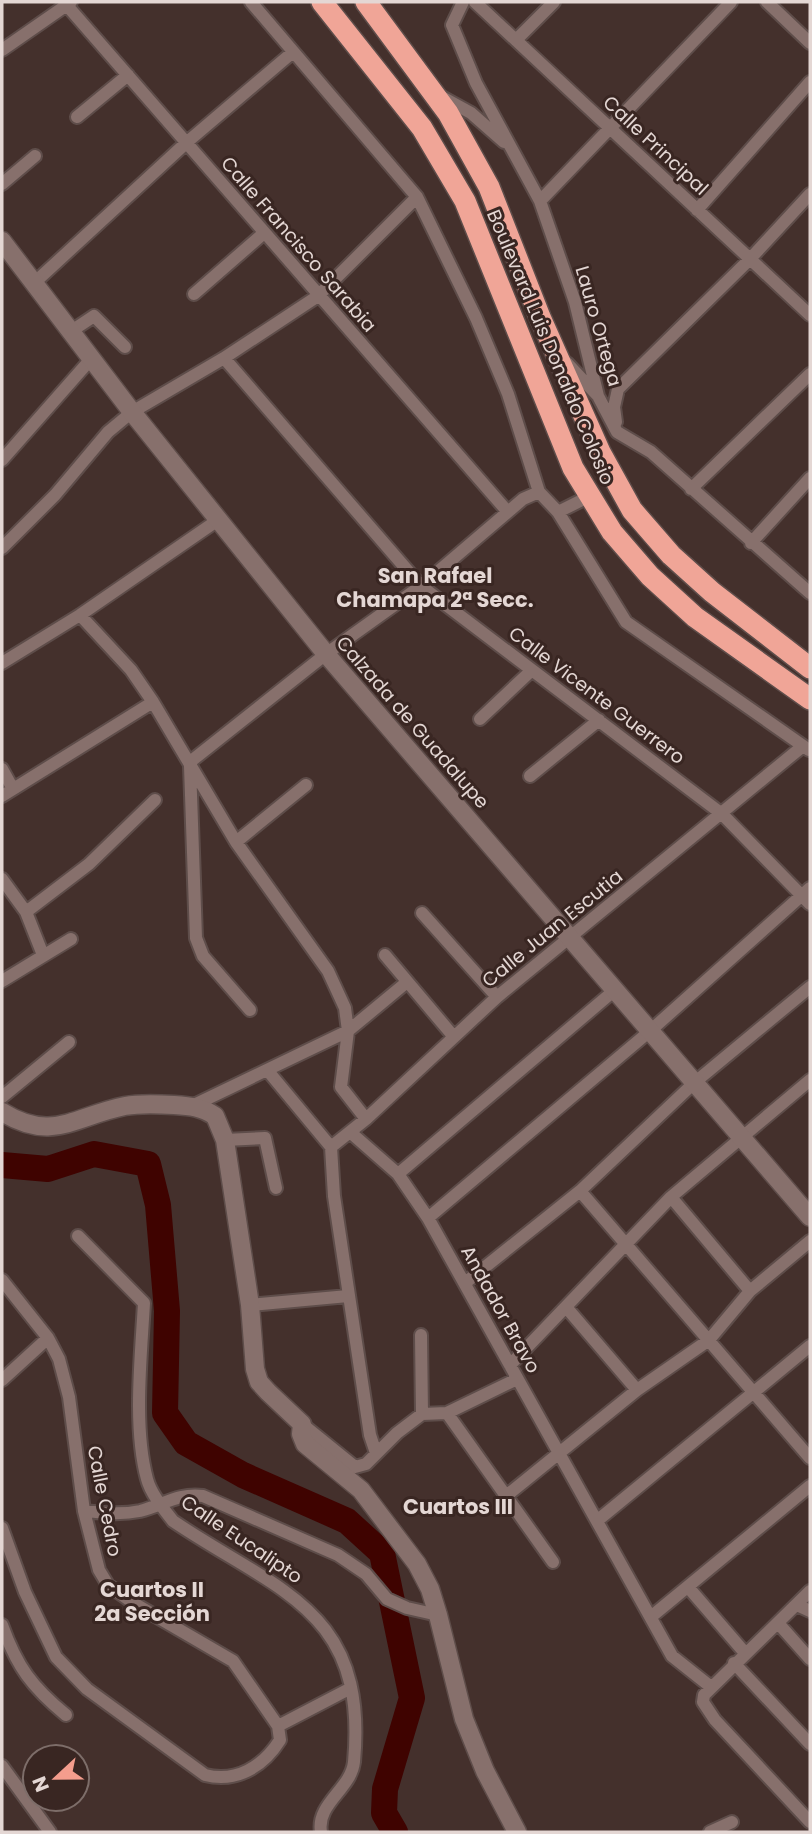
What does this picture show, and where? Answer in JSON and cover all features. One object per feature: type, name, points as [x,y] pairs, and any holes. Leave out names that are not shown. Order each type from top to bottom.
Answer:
[{"type":"highway","name":"Boulevard Luis Donaldo Colosio","points":[[322,2],[422,128],[465,201],[515,332],[588,497],[612,532],[650,576],[695,617],[810,699]]},
{"type":"highway","name":"Boulevard Luis Donaldo Colosio","points":[[366,2],[433,93],[489,187],[555,351],[600,452],[632,510],[671,555],[712,592],[810,668]]},
{"type":"street","points":[[251,2],[417,197],[476,318],[508,394],[539,492],[558,512],[626,622],[807,748]]},
{"type":"street","name":"Lauro Ortega","points":[[463,2],[452,25],[476,83],[540,201],[575,302],[598,396],[617,432]]},
{"type":"street","name":"Calle Principal","points":[[475,2],[810,316]]},
{"type":"street","points":[[516,40],[554,2]]},
{"type":"street","points":[[540,201],[731,2]]},
{"type":"street","points":[[767,2],[810,43]]},
{"type":"street","points":[[2,50],[67,3]]},
{"type":"street","name":"Calle Francisco Sarabia","points":[[67,3],[318,296],[507,511]]},
{"type":"street","points":[[33,284],[186,143],[293,52]]},
{"type":"street","points":[[77,117],[128,75]]},
{"type":"street","points":[[697,210],[810,82]]},
{"type":"street","points":[[433,93],[471,113],[512,149]]},
{"type":"street","points":[[2,184],[35,156]]},
{"type":"street","points":[[810,194],[750,259],[618,388],[614,407],[617,432],[651,452],[751,544],[810,593]]},
{"type":"street","points":[[2,548],[55,495],[108,432],[132,412],[224,358],[318,296],[417,197]]},
{"type":"street","points":[[194,295],[264,233]]},
{"type":"street","name":"Calzada de Guadalupe","points":[[5,253],[33,284],[326,654],[571,936],[741,1140],[810,1217]]},
{"type":"street","points":[[70,332],[94,316],[125,347]]},
{"type":"street","points":[[555,351],[598,396]]},
{"type":"street","name":"Calle Vicente Guerrero","points":[[224,358],[421,586],[722,814],[808,896]]},
{"type":"street","points":[[2,460],[91,359]]},
{"type":"street","points":[[691,489],[810,374]]},
{"type":"street","points":[[751,544],[810,478]]},
{"type":"street","points":[[190,762],[326,654],[421,586],[507,511],[539,492]]},
{"type":"street","points":[[558,512],[588,497]]},
{"type":"street","points":[[2,663],[80,615],[218,520]]},
{"type":"street","points":[[80,615],[131,670],[190,762],[236,842],[328,971],[345,1008],[348,1031],[341,1087],[366,1119]]},
{"type":"street","points":[[480,719],[532,670]]},
{"type":"street","points":[[2,769],[7,792],[153,702]]},
{"type":"street","points":[[530,776],[599,720]]},
{"type":"street","name":"Calle Juan Escutia","points":[[331,1147],[366,1119],[497,997],[807,748]]},
{"type":"street","points":[[190,762],[196,938],[203,956],[250,1010]]},
{"type":"street","points":[[236,842],[306,785]]},
{"type":"street","points":[[26,912],[89,864],[155,800]]},
{"type":"street","points":[[2,878],[26,912],[43,955]]},
{"type":"street","points":[[428,1218],[808,896]]},
{"type":"street","points":[[422,913],[497,997]]},
{"type":"street","points":[[2,981],[71,939]]},
{"type":"street","points":[[385,955],[454,1037]]},
{"type":"street","points":[[192,1106],[348,1031],[407,982]]},
{"type":"street","points":[[466,1283],[580,1191],[694,1083],[810,988]]},
{"type":"street","points":[[398,1174],[616,989]]},
{"type":"street","points":[[2,1097],[69,1042]]},
{"type":"street","points":[[268,1071],[331,1147],[334,1196],[348,1296],[370,1435],[376,1453]]},
{"type":"street","points":[[510,1365],[671,1197],[810,1080]]},
{"type":"street","points":[[2,1112],[31,1126],[49,1128],[128,1106],[192,1106],[215,1116],[225,1140],[259,1382],[302,1424],[355,1467],[366,1464],[422,1414],[447,1413],[517,1379]]},
{"type":"street","name":"Andador Bravo","points":[[350,1132],[398,1174],[428,1218],[672,1656],[711,1687]]},
{"type":"street","points":[[225,1140],[265,1138],[276,1188]]},
{"type":"street","points":[[580,1191],[810,1458]]},
{"type":"street","points":[[671,1197],[750,1291]]},
{"type":"street","points":[[78,1236],[144,1303],[140,1421],[147,1480],[160,1504]]},
{"type":"street","points":[[506,1496],[559,1450],[637,1390],[709,1340],[750,1291],[810,1241]]},
{"type":"street","name":"Calle Cedro","points":[[2,1280],[48,1338],[59,1359],[69,1397],[84,1511],[99,1570],[108,1584],[233,1661],[278,1727]]},
{"type":"street","points":[[250,1305],[348,1296]]},
{"type":"street","points":[[566,1307],[637,1390]]},
{"type":"street","points":[[421,1335],[422,1414]]},
{"type":"street","points":[[2,1380],[48,1338]]},
{"type":"street","points":[[598,1520],[754,1395],[810,1346]]},
{"type":"street","points":[[447,1413],[553,1562]]},
{"type":"street","points":[[302,1424],[300,1434],[305,1444],[361,1490],[417,1564],[430,1589],[438,1615],[464,1720],[485,1771],[517,1832]]},
{"type":"street","points":[[652,1616],[810,1486]]},
{"type":"street","points":[[84,1511],[125,1513],[186,1494],[203,1496],[338,1555],[366,1574],[387,1599],[407,1608],[438,1615]]},
{"type":"street","name":"Calle Eucalipto","points":[[160,1504],[173,1521],[285,1589],[313,1612],[332,1636],[346,1664],[351,1688],[355,1749],[353,1771],[327,1806],[320,1824],[321,1832]]},
{"type":"street","points":[[2,1528],[25,1592],[56,1657],[87,1689],[205,1775],[224,1780],[243,1774],[271,1755],[280,1740],[278,1727],[351,1688]]},
{"type":"street","points":[[688,1587],[745,1653]]},
{"type":"street","points":[[810,1591],[734,1663],[704,1695],[703,1702],[715,1720],[810,1822]]},
{"type":"street","points":[[797,1605],[810,1611]]},
{"type":"street","points":[[778,1623],[810,1658]]},
{"type":"street","points":[[2,1625],[22,1670],[36,1690],[66,1715]]},
{"type":"street","points":[[734,1663],[810,1744]]},
{"type":"street","points":[[2,1766],[50,1832]]},
{"type":"street","points":[[710,1832],[732,1822]]},
{"type":"waterway","points":[[2,1165],[48,1169],[94,1154],[148,1164],[158,1205],[167,1311],[165,1413],[186,1443],[243,1475],[347,1521],[382,1553],[412,1698],[385,1789],[384,1813],[395,1832]]},
{"type":"district","name":"San Rafael Chamapa 2ª Secc.","points":[[435,588]]},
{"type":"district","name":"Cuartos III","points":[[458,1507]]},
{"type":"district","name":"Cuartos II 2a Sección","points":[[152,1602]]}]
